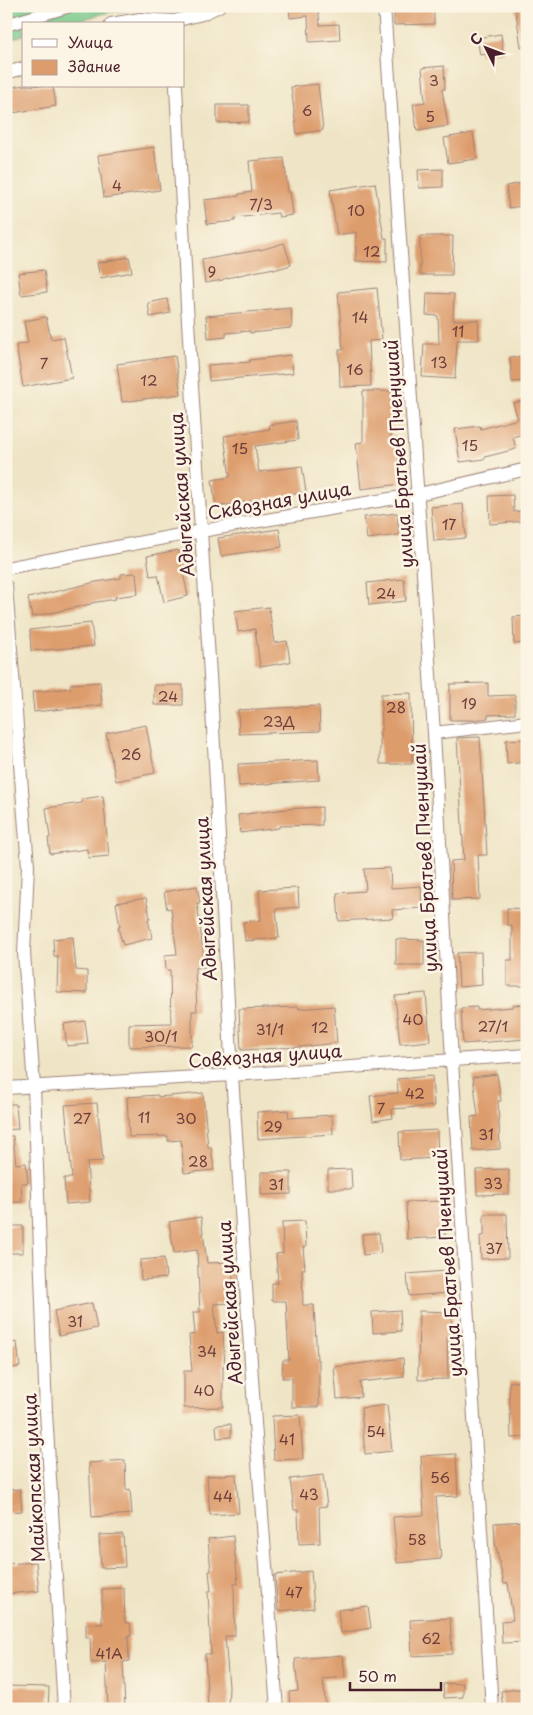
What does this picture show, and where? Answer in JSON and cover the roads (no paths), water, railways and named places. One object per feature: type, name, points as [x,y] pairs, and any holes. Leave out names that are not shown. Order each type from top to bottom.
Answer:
[{"type":"street","points":[[6,24],[70,6]]},
{"type":"street","points":[[123,22],[140,19],[174,22],[202,14],[218,6]]},
{"type":"street","name":"улица Братьев Пченушай","points":[[384,6],[419,494],[492,1709]]},
{"type":"street","points":[[6,73],[22,69]]},
{"type":"street","name":"Адыгейская улица","points":[[176,88],[232,1075],[255,1423],[277,1709]]},
{"type":"street","name":"Сквозная улица","points":[[6,568],[201,531],[419,494],[527,470]]},
{"type":"street","name":"Майкопская улица","points":[[6,586],[28,866],[24,953],[34,1086],[46,1412],[64,1709]]},
{"type":"street","points":[[434,733],[527,722]]},
{"type":"street","name":"Совхозная улица","points":[[6,1088],[527,1055]]}]
